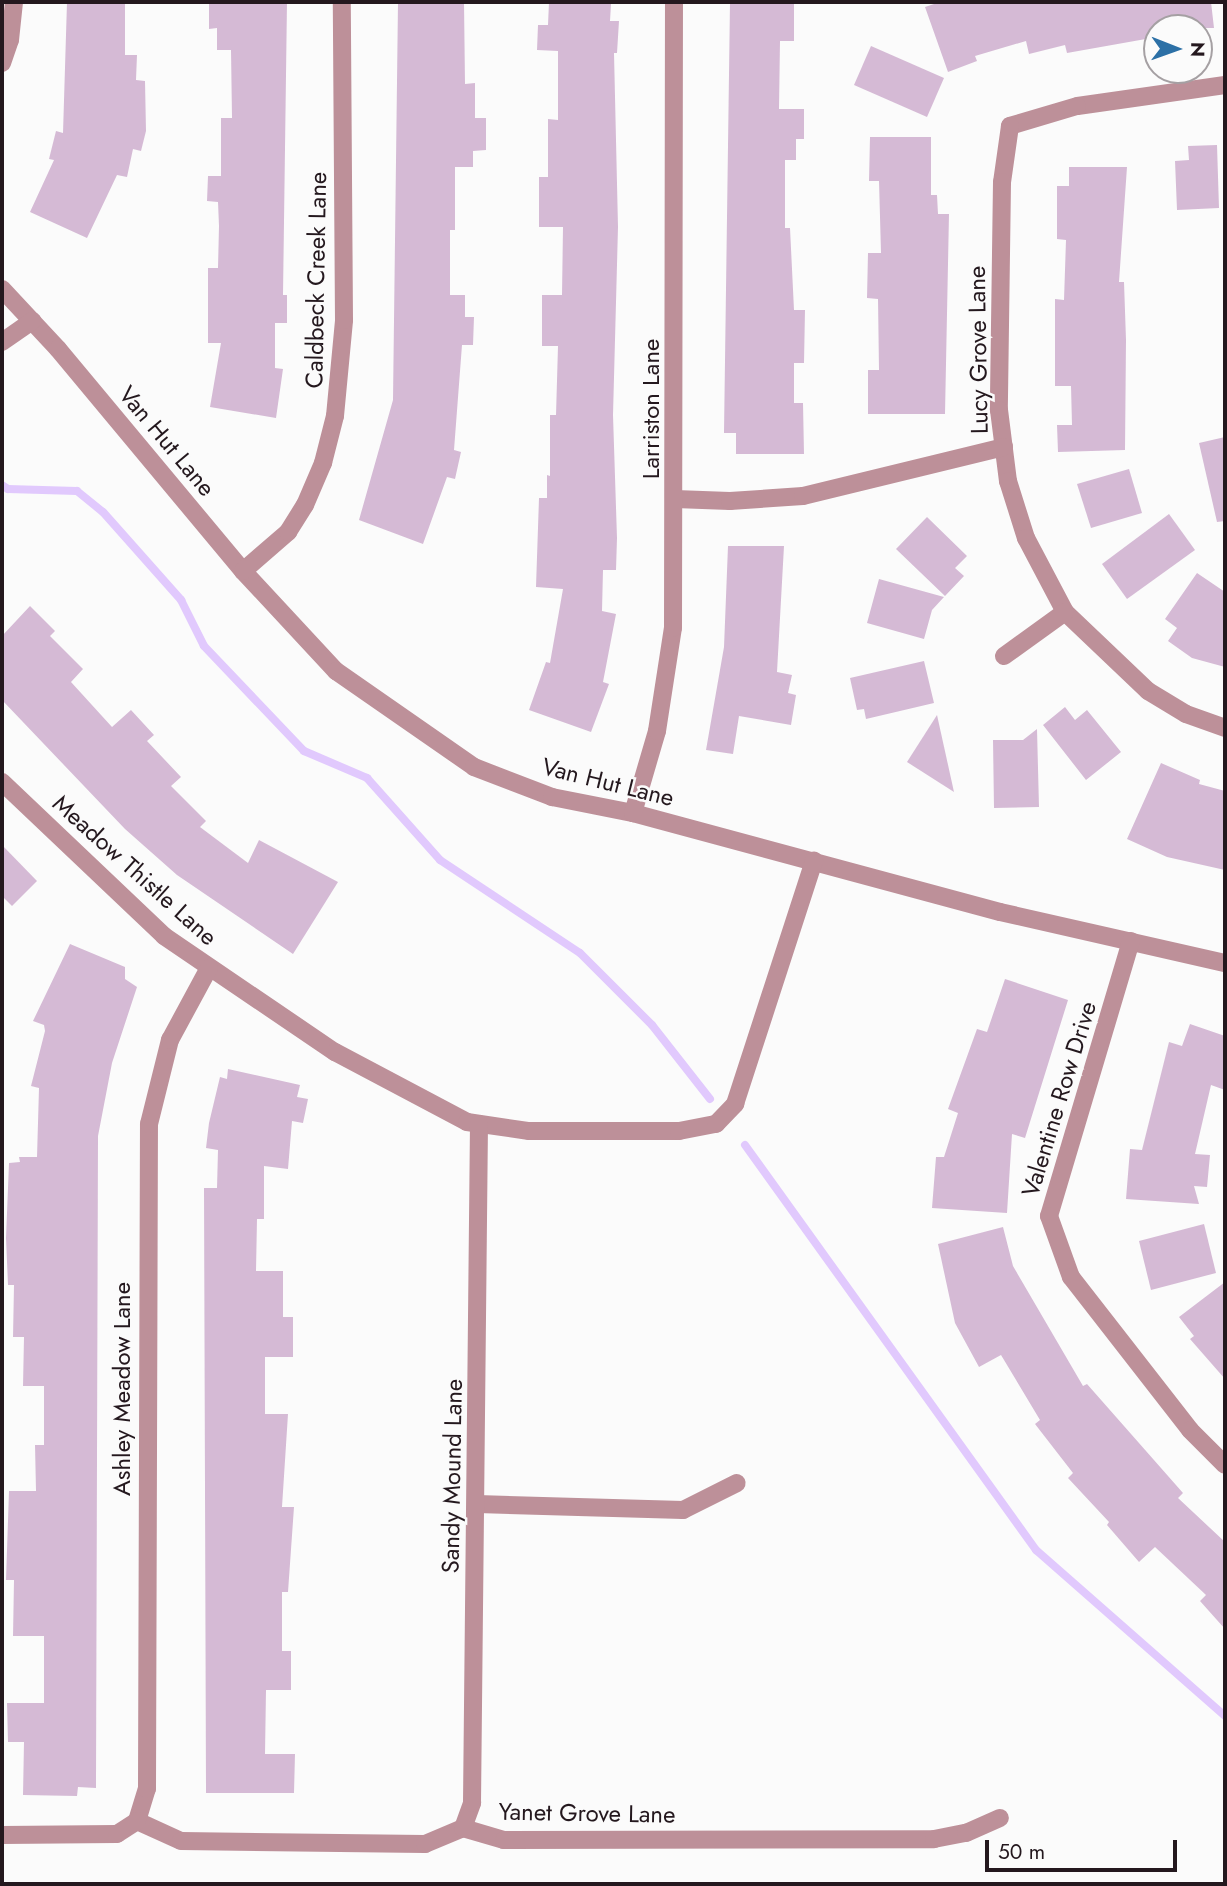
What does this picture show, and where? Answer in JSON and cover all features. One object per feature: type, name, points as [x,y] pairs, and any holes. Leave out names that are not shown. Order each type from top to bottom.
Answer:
[{"type":"street","points":[[2,63],[10,40],[14,2]]},
{"type":"street","name":"Caldbeck Creek Lane","points":[[243,571],[288,531],[305,505],[335,416],[344,320],[342,2]]},
{"type":"street","name":"Larriston Lane","points":[[633,813],[668,672],[675,499],[674,2]]},
{"type":"street","name":"Lucy Grove Lane","points":[[1225,85],[1077,106],[1010,126],[1002,182],[999,410],[1008,481],[1026,538],[1065,612],[1148,691],[1186,714],[1225,729]]},
{"type":"street","name":"Van Hut Lane","points":[[2,289],[243,571],[336,671],[474,767],[552,797],[633,813],[1225,963]]},
{"type":"street","points":[[2,342],[32,321]]},
{"type":"street","points":[[675,499],[730,502],[803,496],[1004,447]]},
{"type":"street","points":[[1004,656],[1065,612]]},
{"type":"street","name":"Meadow Thistle Lane","points":[[2,782],[164,936],[335,1052],[467,1122],[529,1131],[679,1131],[716,1124],[735,1104],[814,861]]},
{"type":"street","name":"Valentine Row Drive","points":[[1130,941],[1049,1216],[1071,1277],[1190,1430],[1225,1465]]},
{"type":"street","name":"Ashley Meadow Lane","points":[[137,1821],[147,1789],[149,1124],[170,1040],[209,968]]},
{"type":"street","name":"Sandy Mound Lane","points":[[463,1828],[472,1803],[479,1124]]},
{"type":"street","points":[[477,1504],[683,1510],[737,1483]]},
{"type":"street","name":"Yanet Grove Lane","points":[[137,1821],[181,1841],[425,1844],[463,1828],[504,1840],[934,1839],[966,1833],[1000,1818]]},
{"type":"street","points":[[2,1835],[117,1834],[137,1821]]},
{"type":"building","points":[[67,2],[125,2],[125,55],[137,55],[136,80],[145,81],[146,131],[141,151],[133,149],[127,177],[117,175],[87,238],[30,212],[54,160],[49,159],[56,131],[63,133]]},
{"type":"building","points":[[209,2],[287,2],[283,295],[287,295],[287,323],[275,323],[275,368],[283,369],[276,418],[210,407],[221,343],[208,343],[208,268],[218,268],[219,226],[218,202],[207,201],[208,176],[221,176],[221,118],[232,118],[231,50],[217,50],[217,28],[209,29]]},
{"type":"building","points":[[398,2],[464,2],[465,84],[475,83],[475,118],[486,118],[486,150],[473,151],[473,167],[455,167],[455,230],[450,230],[450,295],[465,295],[465,317],[474,317],[473,345],[462,345],[454,450],[461,452],[455,479],[447,477],[423,544],[359,520],[393,400]]},
{"type":"building","points":[[549,2],[611,4],[610,21],[619,21],[617,53],[614,53],[618,227],[613,415],[617,538],[616,570],[603,570],[602,611],[616,614],[603,682],[609,684],[591,732],[529,710],[546,662],[550,663],[563,589],[536,587],[539,498],[547,498],[547,475],[550,476],[550,415],[556,415],[558,346],[542,346],[542,295],[562,295],[563,227],[539,227],[539,177],[548,177],[548,119],[558,120],[558,51],[537,50],[538,25],[548,25]]},
{"type":"building","points":[[730,2],[794,2],[794,41],[780,41],[779,109],[804,109],[804,139],[796,139],[796,160],[785,160],[785,228],[790,228],[794,310],[805,310],[804,363],[794,363],[794,403],[803,403],[804,454],[736,454],[736,433],[724,433]]},
{"type":"building","points":[[940,2],[1211,2],[1212,14],[1143,14],[1143,39],[1067,53],[1065,45],[1029,54],[1026,41],[975,56],[977,61],[948,72],[925,7]]},
{"type":"building","points":[[871,46],[944,78],[927,117],[854,85]]},
{"type":"building","points":[[870,137],[931,137],[931,195],[937,195],[938,214],[949,214],[945,414],[868,414],[868,370],[879,370],[878,299],[867,298],[868,253],[881,253],[879,181],[869,181]]},
{"type":"building","points":[[1217,145],[1219,208],[1177,210],[1175,161],[1189,160],[1188,146]]},
{"type":"building","points":[[1069,167],[1127,167],[1119,282],[1124,282],[1125,450],[1058,452],[1057,425],[1072,425],[1071,386],[1055,386],[1055,299],[1064,300],[1066,240],[1057,239],[1057,186],[1069,186]]},
{"type":"building","points":[[1225,437],[1225,521],[1217,522],[1199,443]]},
{"type":"building","points":[[1129,469],[1142,513],[1091,528],[1077,484]]},
{"type":"building","points":[[1169,514],[1195,550],[1127,599],[1102,564]]},
{"type":"building","points":[[927,517],[967,556],[955,568],[964,576],[945,596],[896,549]]},
{"type":"building","points":[[728,546],[784,546],[777,672],[792,675],[788,693],[796,695],[791,725],[739,716],[733,754],[706,750],[724,647]]},
{"type":"building","points":[[1197,573],[1225,592],[1225,667],[1192,658],[1168,641],[1177,628],[1165,619]]},
{"type":"building","points":[[879,579],[944,597],[932,610],[924,639],[867,623]]},
{"type":"building","points":[[30,606],[55,631],[50,636],[83,669],[71,682],[112,727],[131,710],[154,735],[147,741],[181,777],[171,786],[206,821],[200,827],[248,863],[259,840],[338,882],[293,954],[177,875],[125,829],[2,700],[2,636]]},
{"type":"building","points":[[924,661],[934,703],[866,719],[864,709],[857,710],[850,678]]},
{"type":"building","points":[[1065,707],[1075,720],[1087,710],[1121,752],[1086,780],[1043,725]]},
{"type":"building","points":[[937,715],[954,792],[907,762]]},
{"type":"building","points":[[1037,729],[1039,807],[994,808],[993,740],[1023,740]]},
{"type":"building","points":[[1161,763],[1200,780],[1199,784],[1225,791],[1225,870],[1167,857],[1127,839]]},
{"type":"building","points":[[2,845],[37,881],[12,906],[2,896]]},
{"type":"building","points":[[70,944],[125,967],[125,979],[137,987],[112,1063],[98,1136],[96,1788],[78,1787],[77,1796],[23,1795],[24,1742],[8,1742],[7,1703],[44,1703],[44,1636],[13,1636],[14,1580],[6,1580],[9,1491],[36,1491],[35,1445],[44,1445],[44,1386],[23,1386],[24,1337],[13,1337],[14,1285],[8,1285],[6,1238],[9,1163],[20,1162],[19,1157],[37,1157],[39,1088],[31,1086],[45,1031],[44,1025],[33,1021]]},
{"type":"building","points":[[1005,979],[1068,1000],[1025,1138],[1012,1134],[1007,1213],[932,1208],[936,1157],[944,1157],[958,1113],[948,1109],[977,1029],[987,1032]]},
{"type":"building","points":[[1190,1024],[1225,1036],[1225,1090],[1211,1085],[1195,1154],[1210,1155],[1207,1187],[1194,1186],[1199,1204],[1126,1199],[1130,1149],[1142,1150],[1169,1042],[1182,1046]]},
{"type":"building","points":[[228,1069],[300,1085],[297,1097],[308,1099],[303,1123],[292,1121],[288,1169],[264,1166],[264,1219],[257,1219],[256,1271],[283,1271],[283,1317],[293,1317],[293,1357],[265,1357],[265,1414],[288,1414],[282,1507],[294,1507],[288,1592],[282,1592],[282,1651],[291,1651],[291,1690],[266,1690],[265,1754],[295,1754],[294,1793],[206,1793],[204,1188],[217,1188],[218,1150],[206,1148],[220,1077],[227,1079]]},
{"type":"building","points":[[1204,1224],[1216,1273],[1151,1290],[1139,1241]]},
{"type":"building","points":[[1003,1227],[1013,1266],[1083,1386],[1087,1384],[1183,1493],[1178,1498],[1225,1542],[1225,1629],[1200,1601],[1206,1595],[1155,1547],[1139,1562],[1107,1525],[1109,1522],[1068,1478],[1073,1473],[1035,1424],[1040,1420],[1001,1355],[979,1367],[955,1323],[938,1244]]},
{"type":"building","points":[[1225,1282],[1225,1379],[1190,1339],[1194,1336],[1179,1317]]},
{"type":"waterway","points":[[2,485],[8,489],[77,491],[103,512],[181,600],[204,646],[304,751],[367,778],[440,860],[580,953],[652,1025],[710,1099]]},
{"type":"waterway","points":[[745,1145],[1036,1550],[1225,1716]]}]
